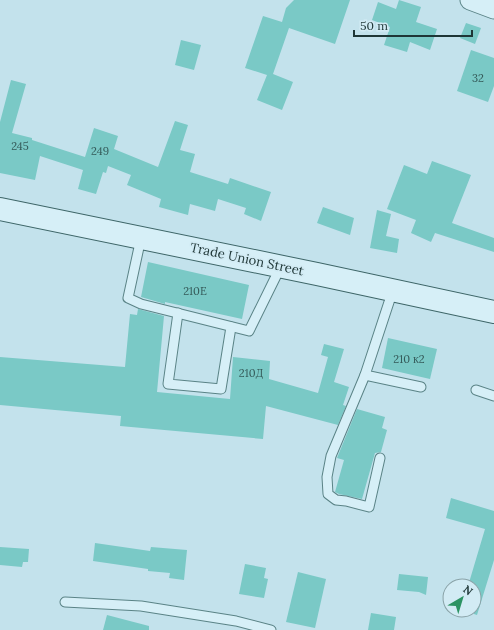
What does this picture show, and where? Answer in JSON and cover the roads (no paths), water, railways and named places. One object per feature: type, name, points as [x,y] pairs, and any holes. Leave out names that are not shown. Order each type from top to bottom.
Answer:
[{"type":"street","points":[[470,0],[494,9]]},
{"type":"street","name":"Trade Union Street","points":[[0,209],[281,266],[494,312]]},
{"type":"lane","points":[[141,238],[128,298],[141,304],[249,331],[281,266]]},
{"type":"lane","points":[[380,458],[369,507],[336,500],[328,494],[327,476],[331,456],[366,375],[393,290]]},
{"type":"lane","points":[[178,313],[168,384],[221,389],[231,327]]},
{"type":"lane","points":[[366,375],[421,387]]},
{"type":"lane","points":[[476,390],[494,396]]},
{"type":"lane","points":[[66,602],[141,606],[236,620],[271,630]]}]
